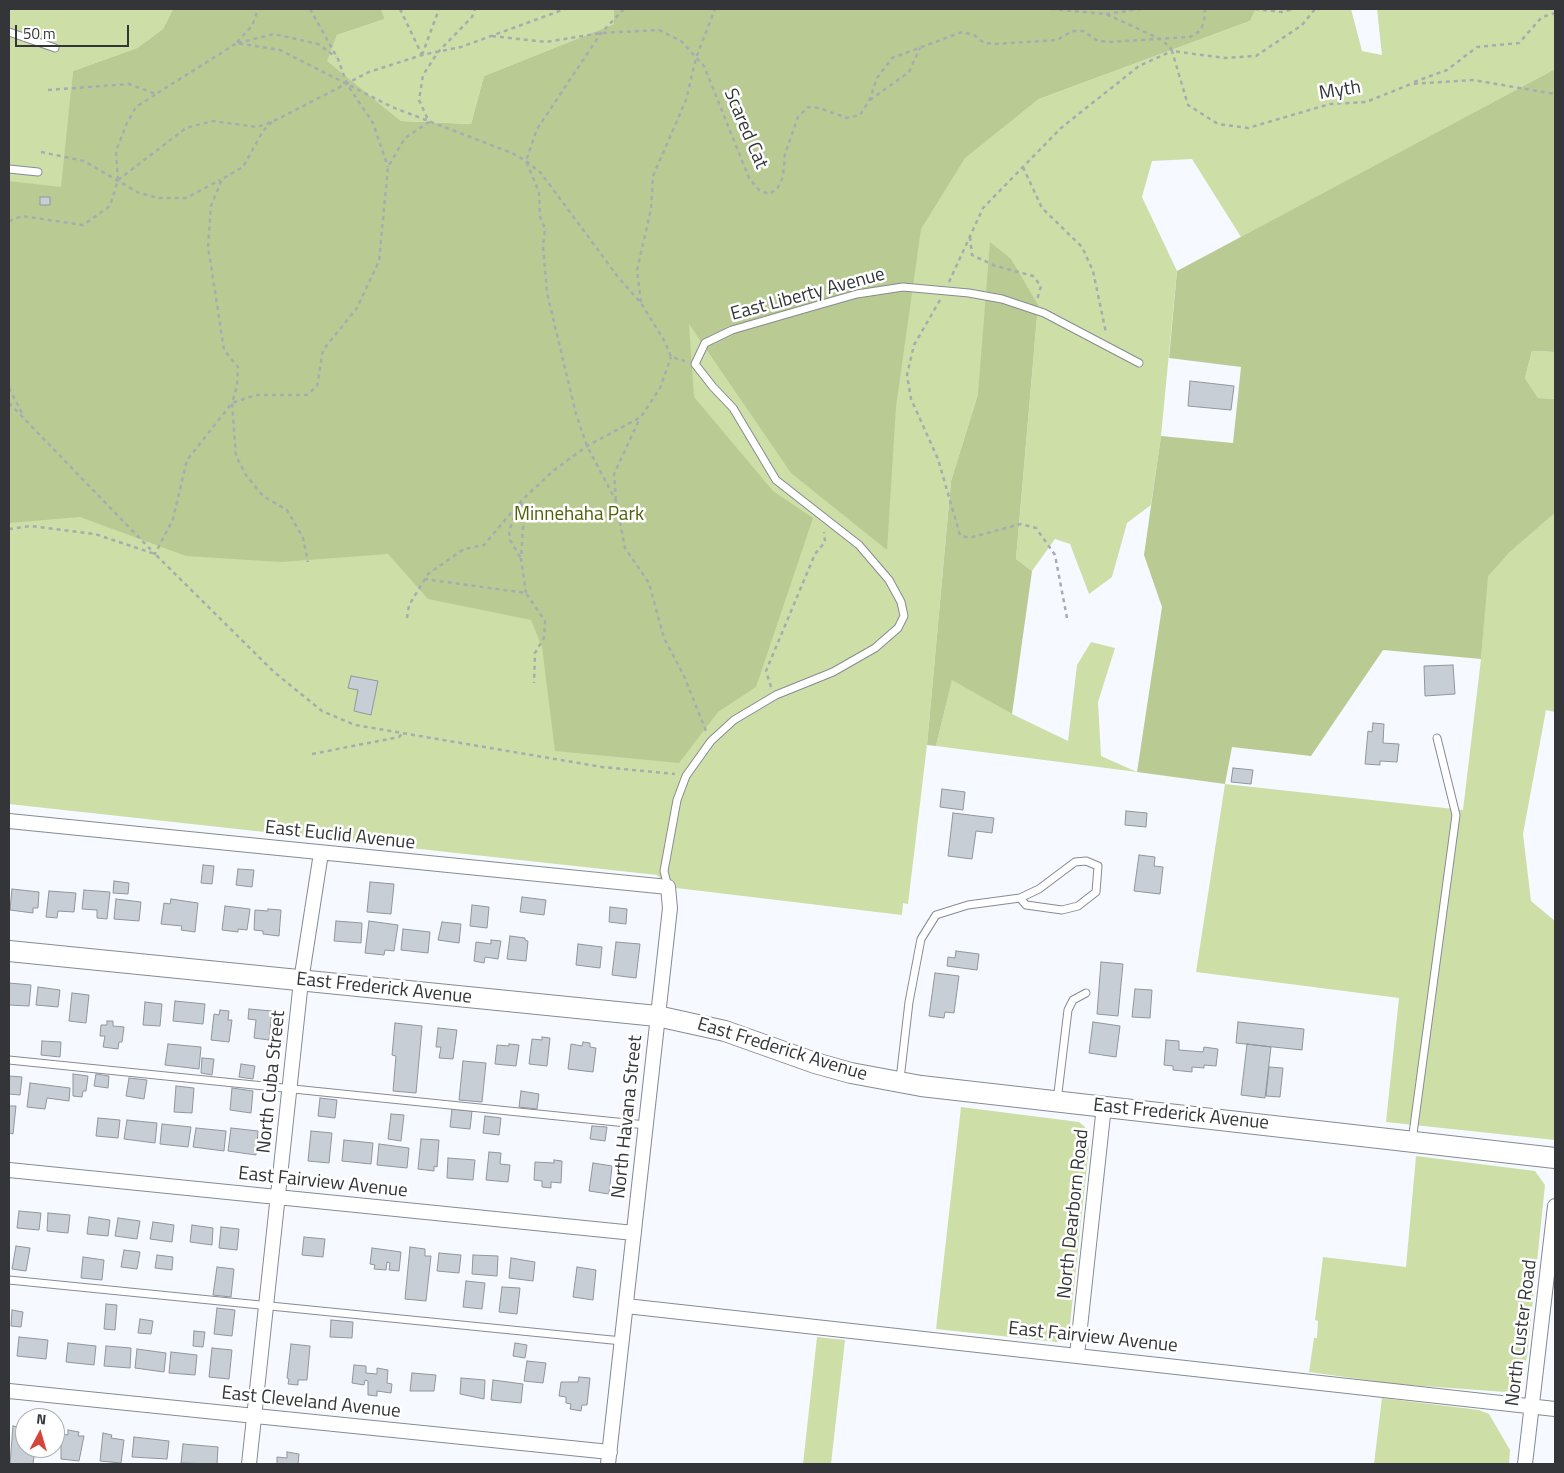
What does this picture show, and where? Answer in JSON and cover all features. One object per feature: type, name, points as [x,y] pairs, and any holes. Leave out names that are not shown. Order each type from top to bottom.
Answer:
[{"type":"main road","name":"East Frederick Avenue","points":[[9,951],[657,1016],[725,1031],[824,1066],[899,1082],[1555,1158]]},
{"type":"street","name":"East Euclid Avenue","points":[[9,821],[321,854],[668,887]]},
{"type":"street","name":"North Cuba Street","points":[[249,1464],[301,981],[321,854]]},
{"type":"street","name":"North Havana Street","points":[[609,1458],[670,908],[668,887]]},
{"type":"street","name":"North Dearborn Road","points":[[1077,1355],[1104,1106]]},
{"type":"street","name":"East Fairview Avenue","points":[[9,1170],[634,1233]]},
{"type":"street","name":"North Custer Road","points":[[1525,1464],[1555,1206]]},
{"type":"street","name":"East Fairview Avenue","points":[[626,1306],[1555,1409]]},
{"type":"street","name":"East Cleveland Avenue","points":[[9,1391],[254,1416],[609,1458]]},
{"type":"lane","points":[[9,32],[55,48]]},
{"type":"lane","points":[[9,169],[38,172]]},
{"type":"lane","name":"East Liberty Avenue","points":[[695,364],[705,344],[732,330],[857,294],[903,287],[1002,299],[1044,314],[1139,363]]},
{"type":"lane","name":"North Havana Street","points":[[668,887],[664,871],[677,800],[686,776],[711,742],[734,720],[776,695],[855,661],[888,638],[898,628],[904,616],[901,602],[889,580],[859,545],[776,480],[732,408],[695,364]]},
{"type":"lane","points":[[1412,1141],[1456,815],[1436,738]]},
{"type":"lane","points":[[899,1082],[909,1002],[921,939],[936,915],[968,905],[1020,898],[1039,888],[1076,862],[1086,860],[1098,866],[1096,892],[1078,906],[1062,910],[1026,905],[1020,898]]},
{"type":"lane","points":[[1057,1101],[1068,1010],[1073,1000],[1086,993]]},
{"type":"lane","points":[[9,1060],[646,1125]]},
{"type":"lane","points":[[9,1280],[622,1340]]},
{"type":"path","points":[[9,221],[22,216],[83,225],[110,206],[118,180],[116,151],[127,123],[136,107],[236,43],[252,26],[258,9]]},
{"type":"path","points":[[155,554],[173,519],[186,460],[232,403],[256,395],[307,395],[317,386],[323,350],[357,308],[379,261],[388,167],[373,123],[347,84],[338,59],[310,9]]},
{"type":"path","points":[[400,9],[422,55]]},
{"type":"path","points":[[422,55],[439,9]]},
{"type":"path","points":[[429,122],[419,100],[423,76],[438,52],[472,16],[475,9]]},
{"type":"path","points":[[118,180],[186,128],[213,121],[257,127],[272,122],[368,72],[422,55],[461,48],[565,9]]},
{"type":"path","points":[[616,501],[587,446],[576,414],[548,293],[542,246],[545,229],[540,216],[539,192],[526,161],[537,129],[602,33],[624,9]]},
{"type":"path","points":[[641,304],[637,270],[651,209],[653,176],[686,100],[696,58],[715,9]]},
{"type":"path","points":[[1051,9],[1106,14],[1141,9]]},
{"type":"path","points":[[1158,38],[1190,37],[1200,31],[1204,22],[1205,9]]},
{"type":"path","points":[[1255,9],[1282,12],[1293,9]]},
{"type":"path","points":[[1067,618],[1055,555],[1036,528],[1020,524],[968,538],[960,536],[938,459],[911,399],[907,375],[914,345],[945,291],[983,208],[1061,128],[1139,66],[1172,51],[1226,58],[1256,56],[1302,25],[1315,9]]},
{"type":"path","points":[[1411,84],[1447,70],[1477,46],[1519,43],[1542,17],[1555,13]]},
{"type":"path","points":[[1106,14],[1158,38],[1169,46],[1172,51]]},
{"type":"path","name":"Scared Cat","points":[[492,36],[546,42],[602,33],[659,30],[680,41],[704,66],[749,178],[759,190],[769,194],[777,189],[780,183],[785,154],[798,117],[808,108],[819,108],[847,118],[860,115],[869,101],[877,78],[892,58],[962,32],[974,35],[984,43],[996,44],[1057,40],[1072,30],[1083,31],[1098,41],[1158,38]]},
{"type":"path","points":[[236,43],[274,34],[318,44],[338,59]]},
{"type":"path","points":[[236,43],[280,50],[392,107],[512,153],[526,161],[541,173],[641,304],[665,342],[671,357],[660,388],[641,417],[614,474],[616,501],[625,548],[648,583],[664,638],[684,676],[711,742]]},
{"type":"path","points":[[869,101],[909,72],[920,48]]},
{"type":"path","name":"Myth","points":[[1172,51],[1188,105],[1218,124],[1248,128],[1330,104],[1366,102],[1411,84],[1473,80],[1555,94]]},
{"type":"path","points":[[48,90],[129,84],[156,94]]},
{"type":"path","points":[[41,152],[84,161],[139,193],[159,198],[186,198],[243,167],[263,132],[272,122]]},
{"type":"path","points":[[388,167],[405,138],[429,122]]},
{"type":"path","points":[[1023,167],[1042,208],[1082,247],[1086,255],[1093,271],[1109,347]]},
{"type":"path","points":[[222,179],[211,206],[208,246],[224,350],[238,367],[237,386],[232,403],[236,456],[246,475],[263,496],[287,510],[303,538],[308,562]]},
{"type":"path","points":[[970,235],[972,254],[993,265],[1033,276],[1041,286],[1039,297],[1030,309]]},
{"type":"path","points":[[671,357],[695,364]]},
{"type":"path","points":[[9,388],[26,420]]},
{"type":"path","points":[[9,403],[155,554],[274,672],[322,711],[354,725],[602,767],[686,776]]},
{"type":"path","points":[[407,618],[409,604],[428,574],[464,549],[484,545],[521,501],[553,471],[587,446],[641,417]]},
{"type":"path","points":[[521,501],[523,527],[521,559],[526,592],[544,621],[544,638],[535,653],[534,683]]},
{"type":"path","points":[[521,501],[510,531],[510,540],[521,559]]},
{"type":"path","points":[[776,695],[768,681],[766,671],[815,554],[825,542],[822,516]]},
{"type":"path","points":[[9,529],[31,526],[95,534],[155,554]]},
{"type":"path","points":[[424,579],[526,592]]},
{"type":"path","points":[[312,754],[399,737],[403,733]]},
{"type":"green space","name":"Minnehaha Park","points":[[9,9],[173,9],[163,29],[137,48],[73,71],[70,109],[977,148],[1039,99],[1250,21],[1256,9],[1351,9],[1362,51],[1382,55],[1377,9],[1555,9],[1555,69],[1241,237],[1192,159],[1152,161],[1142,197],[1177,271],[1161,436],[1151,505],[1127,523],[1112,577],[1089,594],[1070,544],[1055,539],[1032,571],[1016,559],[1038,305],[978,394],[951,481],[927,745],[908,904],[903,903],[902,915],[668,887],[657,875],[9,804]]},
{"type":"green space","name":"Minnehaha Park","points":[[173,9],[381,9],[385,19],[337,35],[327,61],[401,121],[471,124],[484,76],[614,24],[614,9],[1256,9],[1250,21],[1039,99],[965,158],[921,229],[896,407],[887,550],[791,473],[689,324],[694,397],[773,491],[813,518],[756,687],[718,712],[679,763],[555,751],[542,647],[531,620],[428,599],[388,554],[281,562],[186,556],[80,517],[9,523],[9,181],[61,187],[73,71],[137,48],[163,29]]},
{"type":"green space","points":[[381,9],[614,9],[614,24],[484,76],[471,124],[401,121],[326,61],[337,35],[385,19]]},
{"type":"green space","points":[[1555,69],[1555,352],[1532,351],[1525,378],[1538,398],[1555,399],[1555,513],[1510,552],[1488,576],[1481,659],[1383,650],[1311,756],[1232,747],[1225,784],[1137,772],[1162,607],[1144,555],[1161,436],[1233,443],[1241,367],[1169,358],[1177,271]]},
{"type":"green space","points":[[990,242],[1011,259],[1038,305],[1016,559],[1032,571],[1012,714],[952,680],[936,746],[927,745],[951,481],[978,394]]},
{"type":"green space","points":[[1532,351],[1555,352],[1555,399],[1538,398],[1525,378]]},
{"type":"green space","points":[[1555,513],[1555,712],[1546,710],[1523,834],[1531,901],[1555,921],[1555,1140],[1386,1122],[1399,998],[1196,972],[1225,784],[1463,810],[1481,659],[1487,576],[1510,552]]},
{"type":"green space","points":[[1091,642],[1115,648],[1098,702],[1101,756],[1137,772],[936,746],[952,679],[1012,714],[1068,741],[1077,665]]},
{"type":"green space","points":[[961,1107],[1079,1122],[1085,1127],[1089,1147],[1070,1324],[1065,1336],[1057,1342],[936,1329]]},
{"type":"green space","points":[[1416,1156],[1535,1171],[1545,1185],[1527,1357],[1517,1383],[1506,1392],[1395,1384],[1309,1372],[1314,1338],[1317,1338],[1318,1321],[1315,1320],[1323,1257],[1406,1267]]},
{"type":"green space","points":[[817,1337],[845,1340],[831,1464],[803,1464]]},
{"type":"green space","points":[[1382,1398],[1479,1410],[1489,1414],[1510,1450],[1509,1464],[1374,1464]]},
{"type":"building","points":[[40,197],[50,197],[50,205],[40,205]]},
{"type":"building","points":[[1190,381],[1234,386],[1231,410],[1188,406]]},
{"type":"building","points":[[1453,665],[1455,694],[1425,696],[1424,666]]},
{"type":"building","points":[[351,676],[378,681],[371,715],[354,711],[358,690],[348,688]]},
{"type":"building","points":[[1373,723],[1384,724],[1383,743],[1399,744],[1397,762],[1380,761],[1380,765],[1365,764],[1368,731],[1372,732]]},
{"type":"building","points":[[1233,768],[1253,770],[1251,784],[1231,782]]},
{"type":"building","points":[[942,789],[965,792],[963,810],[940,807]]},
{"type":"building","points":[[1126,811],[1147,813],[1146,827],[1125,825]]},
{"type":"building","points":[[953,813],[994,818],[992,833],[976,831],[972,859],[948,856]]},
{"type":"building","points":[[1139,855],[1155,857],[1154,866],[1163,867],[1160,894],[1134,891]]},
{"type":"building","points":[[203,865],[214,866],[212,884],[201,883]]},
{"type":"building","points":[[238,869],[254,870],[252,887],[236,885]]},
{"type":"building","points":[[114,881],[129,883],[128,894],[113,893]]},
{"type":"building","points":[[370,882],[394,884],[391,914],[367,912]]},
{"type":"building","points":[[12,889],[39,892],[38,908],[33,908],[33,913],[10,910]]},
{"type":"building","points":[[84,890],[110,892],[107,919],[97,918],[97,910],[82,909]]},
{"type":"building","points":[[49,891],[76,893],[74,912],[58,911],[57,918],[46,917]]},
{"type":"building","points":[[522,897],[546,900],[544,915],[520,912]]},
{"type":"building","points":[[116,899],[141,902],[139,921],[114,919]]},
{"type":"building","points":[[171,899],[198,903],[195,932],[181,930],[182,926],[161,924],[164,903],[170,904]]},
{"type":"building","points":[[472,905],[489,907],[487,928],[470,926]]},
{"type":"building","points":[[225,906],[250,909],[247,930],[238,929],[238,932],[222,930]]},
{"type":"building","points":[[610,907],[627,909],[626,924],[609,922]]},
{"type":"building","points":[[268,909],[281,910],[279,936],[263,934],[263,931],[254,930],[255,910],[268,911]]},
{"type":"building","points":[[336,921],[362,923],[361,943],[334,941]]},
{"type":"building","points":[[369,921],[398,925],[394,951],[385,950],[384,955],[365,953]]},
{"type":"building","points":[[442,922],[461,924],[459,943],[438,940]]},
{"type":"building","points":[[403,929],[430,932],[428,953],[401,950]]},
{"type":"building","points":[[510,936],[525,938],[528,941],[526,961],[507,959]]},
{"type":"building","points":[[491,940],[501,941],[498,959],[485,957],[484,963],[474,961],[476,942],[491,944]]},
{"type":"building","points":[[616,942],[640,944],[636,978],[612,975]]},
{"type":"building","points":[[578,944],[602,947],[600,968],[576,965]]},
{"type":"building","points":[[956,951],[979,954],[977,970],[947,966],[948,957],[955,958]]},
{"type":"building","points":[[1101,962],[1123,964],[1118,1016],[1097,1014]]},
{"type":"building","points":[[935,973],[959,976],[954,1013],[945,1012],[944,1018],[929,1016]]},
{"type":"building","points":[[9,983],[31,985],[29,1006],[9,1005]]},
{"type":"building","points":[[38,987],[60,990],[58,1007],[36,1005]]},
{"type":"building","points":[[1135,989],[1152,990],[1150,1018],[1132,1017]]},
{"type":"building","points":[[72,993],[89,995],[86,1023],[69,1021]]},
{"type":"building","points":[[175,1001],[205,1004],[203,1024],[173,1021]]},
{"type":"building","points":[[145,1002],[162,1004],[160,1026],[143,1025]]},
{"type":"building","points":[[249,1009],[272,1011],[269,1040],[254,1038],[256,1020],[248,1019]]},
{"type":"building","points":[[220,1010],[229,1011],[228,1020],[232,1020],[229,1042],[211,1040],[214,1014],[219,1015]]},
{"type":"building","points":[[107,1021],[113,1021],[113,1026],[124,1027],[122,1042],[119,1042],[118,1049],[103,1047],[105,1036],[100,1036],[101,1025],[107,1025]]},
{"type":"building","points":[[1093,1022],[1120,1026],[1116,1057],[1089,1053]]},
{"type":"building","points":[[1238,1022],[1304,1029],[1302,1050],[1236,1043]]},
{"type":"building","points":[[395,1023],[422,1026],[416,1093],[393,1091],[396,1056],[392,1055]]},
{"type":"building","points":[[438,1028],[457,1030],[453,1059],[439,1058],[441,1047],[436,1047]]},
{"type":"building","points":[[542,1037],[550,1038],[547,1066],[529,1064],[532,1039],[542,1040]]},
{"type":"building","points":[[1166,1040],[1179,1041],[1179,1050],[1203,1052],[1204,1047],[1218,1049],[1216,1066],[1192,1067],[1192,1072],[1173,1070],[1173,1066],[1164,1065]]},
{"type":"building","points":[[42,1041],[61,1042],[60,1057],[41,1055]]},
{"type":"building","points":[[583,1042],[590,1043],[590,1047],[596,1048],[593,1072],[568,1069],[571,1044],[582,1046]]},
{"type":"building","points":[[168,1044],[201,1047],[199,1069],[165,1065]]},
{"type":"building","points":[[509,1044],[519,1045],[516,1066],[495,1064],[497,1045],[509,1046]]},
{"type":"building","points":[[1247,1044],[1271,1047],[1265,1098],[1241,1095]]},
{"type":"building","points":[[202,1058],[214,1059],[212,1075],[201,1073]]},
{"type":"building","points":[[463,1061],[486,1063],[482,1102],[459,1100]]},
{"type":"building","points":[[241,1064],[255,1066],[253,1079],[239,1077]]},
{"type":"building","points":[[1269,1067],[1283,1068],[1280,1097],[1266,1096]]},
{"type":"building","points":[[73,1074],[88,1076],[86,1091],[83,1091],[82,1097],[73,1096]]},
{"type":"building","points":[[96,1074],[109,1076],[108,1088],[94,1086]]},
{"type":"building","points":[[9,1076],[22,1077],[20,1095],[9,1094]]},
{"type":"building","points":[[129,1078],[147,1080],[144,1099],[126,1096]]},
{"type":"building","points":[[30,1083],[70,1088],[69,1101],[47,1098],[45,1109],[27,1107]]},
{"type":"building","points":[[176,1086],[194,1088],[192,1113],[174,1112]]},
{"type":"building","points":[[232,1088],[253,1091],[251,1113],[230,1110]]},
{"type":"building","points":[[521,1091],[539,1094],[537,1109],[519,1107]]},
{"type":"building","points":[[320,1098],[337,1100],[335,1118],[318,1116]]},
{"type":"building","points":[[9,1106],[16,1106],[13,1134],[9,1133]]},
{"type":"building","points":[[452,1109],[472,1111],[470,1129],[450,1127]]},
{"type":"building","points":[[391,1114],[404,1115],[401,1141],[388,1139]]},
{"type":"building","points":[[485,1116],[501,1118],[499,1135],[483,1133]]},
{"type":"building","points":[[98,1118],[120,1120],[118,1138],[96,1136]]},
{"type":"building","points":[[127,1120],[157,1123],[155,1143],[124,1139]]},
{"type":"building","points":[[162,1124],[191,1127],[188,1147],[160,1144]]},
{"type":"building","points":[[592,1126],[607,1127],[605,1141],[590,1139]]},
{"type":"building","points":[[196,1128],[226,1131],[224,1151],[193,1147]]},
{"type":"building","points":[[231,1128],[258,1131],[256,1155],[228,1151]]},
{"type":"building","points":[[311,1131],[332,1133],[329,1163],[308,1161]]},
{"type":"building","points":[[421,1139],[439,1140],[437,1167],[434,1166],[434,1171],[418,1169]]},
{"type":"building","points":[[344,1140],[373,1143],[371,1164],[342,1161]]},
{"type":"building","points":[[379,1144],[409,1148],[407,1168],[377,1165]]},
{"type":"building","points":[[489,1152],[501,1153],[500,1164],[510,1165],[508,1182],[486,1180]]},
{"type":"building","points":[[448,1158],[475,1160],[473,1180],[447,1178]]},
{"type":"building","points":[[554,1160],[562,1161],[561,1183],[551,1182],[551,1188],[542,1187],[542,1181],[534,1180],[535,1162],[554,1163]]},
{"type":"building","points":[[593,1163],[612,1166],[609,1194],[589,1191]]},
{"type":"building","points":[[19,1211],[41,1213],[39,1230],[17,1228]]},
{"type":"building","points":[[48,1213],[70,1215],[68,1233],[47,1231]]},
{"type":"building","points":[[89,1217],[110,1220],[108,1236],[87,1234]]},
{"type":"building","points":[[118,1218],[140,1221],[137,1239],[115,1236]]},
{"type":"building","points":[[153,1222],[174,1225],[172,1242],[150,1239]]},
{"type":"building","points":[[192,1225],[213,1228],[212,1245],[190,1242]]},
{"type":"building","points":[[221,1227],[239,1229],[237,1250],[219,1248]]},
{"type":"building","points":[[304,1237],[325,1239],[323,1257],[302,1255]]},
{"type":"building","points":[[16,1246],[30,1248],[26,1271],[12,1269]]},
{"type":"building","points":[[410,1247],[425,1249],[425,1256],[431,1256],[426,1301],[405,1299]]},
{"type":"building","points":[[372,1248],[401,1252],[399,1271],[389,1270],[390,1263],[387,1262],[386,1270],[374,1269],[375,1265],[370,1264]]},
{"type":"building","points":[[124,1250],[140,1252],[137,1269],[121,1267]]},
{"type":"building","points":[[439,1253],[461,1255],[459,1273],[437,1271]]},
{"type":"building","points":[[157,1255],[173,1257],[172,1270],[155,1268]]},
{"type":"building","points":[[473,1255],[498,1256],[497,1276],[472,1274]]},
{"type":"building","points":[[83,1257],[104,1260],[102,1280],[81,1278]]},
{"type":"building","points":[[511,1258],[535,1262],[533,1281],[509,1278]]},
{"type":"building","points":[[217,1267],[234,1269],[231,1297],[213,1295]]},
{"type":"building","points":[[577,1267],[596,1270],[593,1300],[573,1297]]},
{"type":"building","points":[[466,1281],[485,1283],[482,1309],[463,1307]]},
{"type":"building","points":[[502,1287],[520,1288],[517,1314],[499,1312]]},
{"type":"building","points":[[106,1304],[117,1305],[115,1330],[104,1329]]},
{"type":"building","points":[[217,1308],[235,1310],[232,1336],[214,1334]]},
{"type":"building","points":[[12,1310],[23,1312],[21,1327],[11,1326]]},
{"type":"building","points":[[140,1319],[153,1321],[151,1334],[138,1333]]},
{"type":"building","points":[[331,1320],[353,1322],[352,1338],[330,1337]]},
{"type":"building","points":[[194,1331],[205,1332],[203,1347],[193,1346]]},
{"type":"building","points":[[19,1337],[48,1340],[46,1359],[17,1356]]},
{"type":"building","points":[[68,1343],[96,1346],[94,1365],[66,1362]]},
{"type":"building","points":[[515,1343],[527,1345],[525,1358],[513,1356]]},
{"type":"building","points":[[291,1344],[310,1346],[307,1380],[298,1380],[298,1385],[288,1384]]},
{"type":"building","points":[[106,1346],[131,1348],[130,1368],[104,1366]]},
{"type":"building","points":[[212,1348],[232,1350],[229,1379],[209,1377]]},
{"type":"building","points":[[137,1349],[166,1353],[164,1372],[135,1368]]},
{"type":"building","points":[[171,1352],[197,1355],[195,1375],[169,1373]]},
{"type":"building","points":[[527,1361],[546,1363],[543,1383],[524,1381]]},
{"type":"building","points":[[354,1365],[366,1366],[366,1373],[377,1374],[377,1368],[388,1370],[387,1383],[392,1384],[391,1393],[377,1391],[377,1396],[368,1395],[368,1381],[365,1380],[364,1385],[352,1383]]},
{"type":"building","points":[[412,1373],[436,1375],[434,1391],[410,1391]]},
{"type":"building","points":[[579,1377],[590,1378],[587,1405],[582,1405],[581,1411],[570,1409],[571,1404],[566,1403],[566,1397],[559,1396],[561,1382],[578,1382]]},
{"type":"building","points":[[461,1378],[485,1380],[484,1399],[460,1394]]},
{"type":"building","points":[[493,1380],[523,1384],[521,1403],[491,1400]]},
{"type":"building","points":[[13,1426],[15,1426],[15,1458],[34,1458],[33,1464],[10,1464]]},
{"type":"building","points":[[68,1430],[79,1432],[78,1436],[84,1436],[79,1461],[61,1459],[65,1458],[65,1435],[68,1435]]},
{"type":"building","points":[[103,1433],[112,1435],[111,1438],[124,1440],[121,1463],[100,1461]]},
{"type":"building","points":[[134,1437],[169,1441],[167,1459],[132,1457]]},
{"type":"building","points":[[183,1444],[218,1447],[217,1464],[181,1463]]},
{"type":"building","points":[[287,1452],[299,1454],[298,1464],[277,1464],[277,1457],[287,1458]]}]
